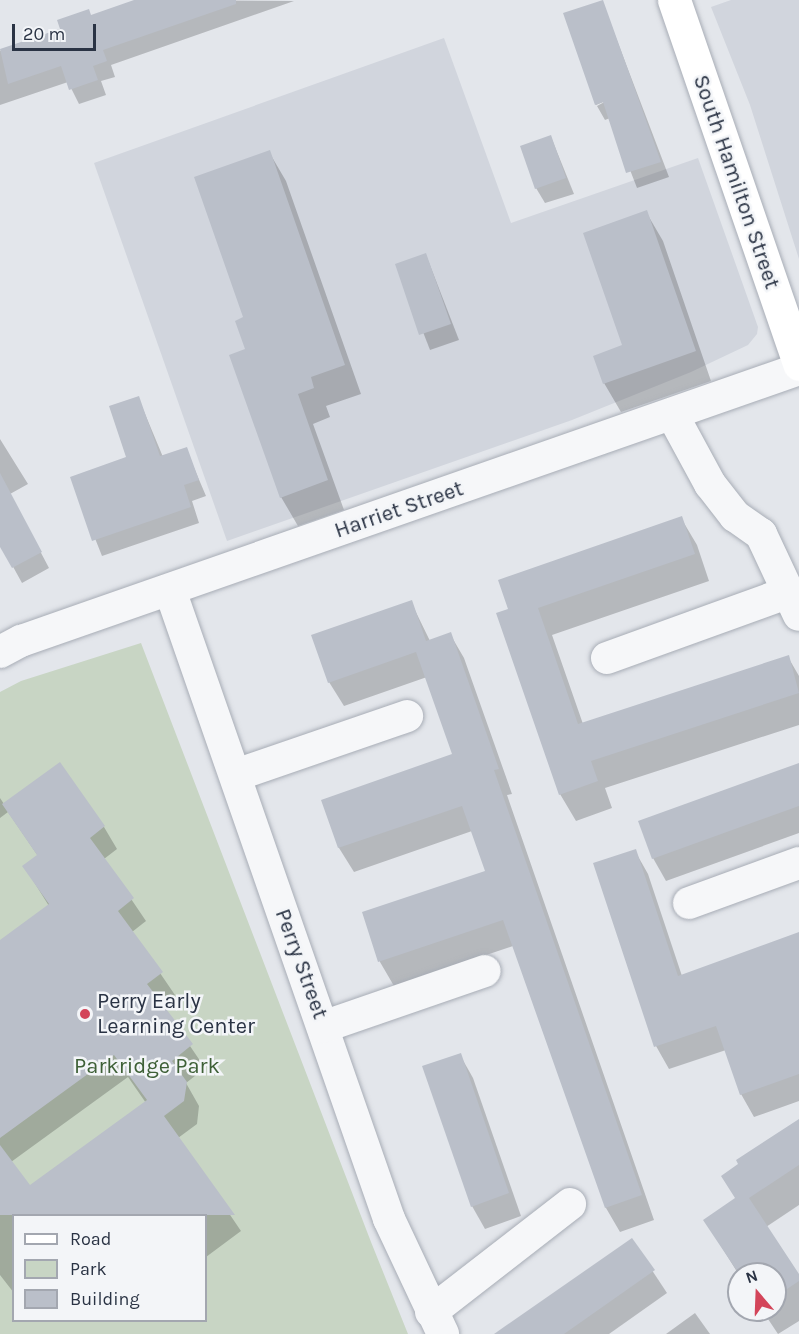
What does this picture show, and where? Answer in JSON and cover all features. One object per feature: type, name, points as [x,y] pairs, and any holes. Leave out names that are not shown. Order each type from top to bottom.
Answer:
[{"type":"main road","name":"South Hamilton Street","points":[[674,0],[799,364]]},
{"type":"street","name":"Harriet Street","points":[[0,652],[21,641],[799,369]]},
{"type":"street","points":[[607,658],[794,604],[760,534],[735,516],[710,484],[672,414]]},
{"type":"street","name":"Perry Street","points":[[170,590],[389,1219],[437,1323]]},
{"type":"street","points":[[236,775],[407,716]]},
{"type":"street","points":[[689,903],[799,863]]},
{"type":"street","points":[[323,1027],[485,971]]},
{"type":"street","points":[[437,1323],[570,1204]]},
{"type":"shaded area","points":[[731,0],[799,0],[799,259],[750,105],[711,7]]},
{"type":"shaded area","points":[[444,38],[511,223],[698,158],[758,327],[757,334],[748,345],[691,372],[572,420],[227,541],[94,163]]},
{"type":"green space","name":"Parkridge Park","points":[[141,643],[408,1334],[0,1334],[0,692],[21,681]]},
{"type":"building","points":[[134,0],[236,0],[236,4],[103,50],[107,61],[93,66],[98,80],[69,90],[61,66],[8,84],[0,49],[60,29],[57,20],[89,9],[91,15]]},
{"type":"building","points":[[603,0],[661,162],[626,173],[603,102],[595,105],[563,13]]},
{"type":"building","points":[[551,135],[566,178],[535,189],[520,146]]},
{"type":"building","points":[[270,150],[345,365],[311,377],[314,388],[298,394],[328,480],[280,498],[229,355],[245,349],[235,321],[243,317],[194,177]]},
{"type":"building","points":[[647,210],[696,351],[603,384],[593,356],[622,345],[583,233]]},
{"type":"building","points":[[426,253],[451,324],[419,335],[395,264]]},
{"type":"building","points":[[139,396],[160,456],[187,447],[199,480],[184,485],[191,507],[92,541],[70,477],[126,457],[109,406]]},
{"type":"building","points":[[0,473],[42,552],[12,568],[0,547]]},
{"type":"building","points":[[682,516],[695,554],[538,608],[578,724],[789,655],[799,693],[591,761],[598,781],[559,795],[496,613],[508,609],[498,580]]},
{"type":"building","points":[[412,600],[426,641],[451,632],[499,769],[494,770],[642,1195],[605,1208],[503,920],[378,962],[362,912],[485,871],[462,806],[338,848],[321,800],[452,754],[416,652],[328,683],[311,635]]},
{"type":"building","name":"Perry Early Learning Center","points":[[60,762],[105,826],[90,838],[134,898],[118,911],[163,972],[147,984],[193,1044],[172,1061],[187,1082],[184,1101],[164,1116],[235,1215],[0,1215],[0,1145],[30,1185],[147,1100],[114,1055],[0,1138],[0,940],[49,904],[22,866],[37,855],[2,804]]},
{"type":"building","points":[[799,763],[799,806],[652,859],[638,821]]},
{"type":"building","points":[[636,849],[678,976],[799,932],[799,1074],[740,1095],[716,1026],[654,1047],[593,863]]},
{"type":"building","points":[[461,1053],[509,1193],[471,1207],[422,1066]]},
{"type":"building","points":[[799,1119],[799,1165],[749,1198],[799,1274],[799,1281],[787,1289],[787,1262],[731,1262],[703,1220],[735,1198],[721,1176],[738,1164],[736,1160]]},
{"type":"building","points":[[632,1238],[655,1270],[564,1334],[494,1334]]},
{"type":"place","name":"Perry Early Learning Center","points":[[85,1014]]}]
